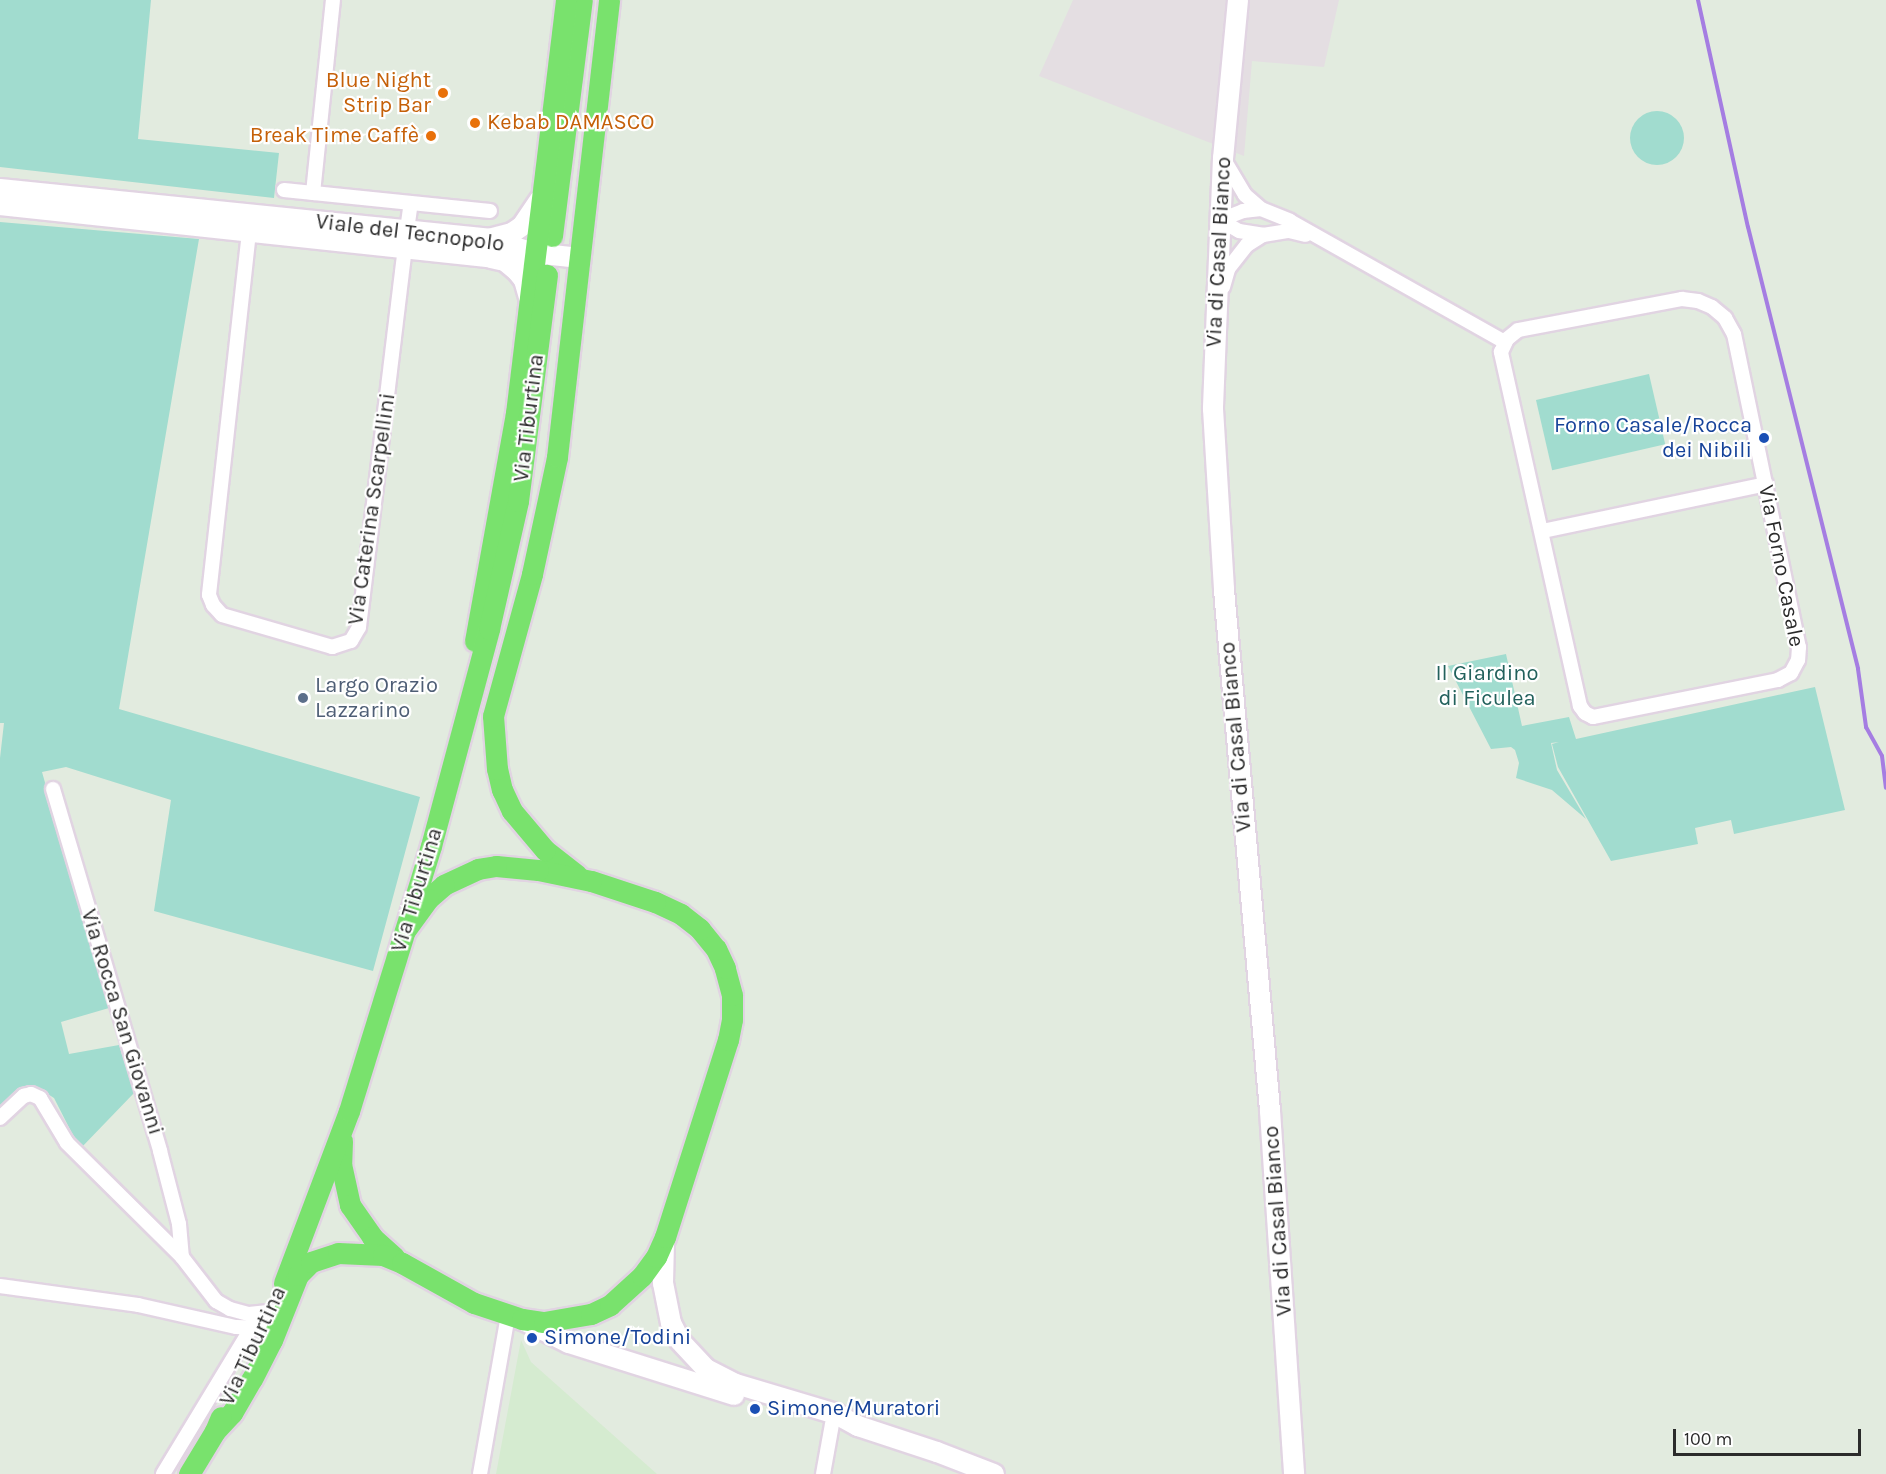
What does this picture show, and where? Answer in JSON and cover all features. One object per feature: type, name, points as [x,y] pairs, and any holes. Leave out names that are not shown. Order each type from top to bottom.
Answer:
[{"type":"main road","points":[[471,695],[478,613],[509,456],[566,0]]},
{"type":"main road","points":[[552,236],[582,0]]},
{"type":"main road","name":"Via Tiburtina","points":[[591,881],[567,868],[545,850],[512,811],[502,790],[493,741],[493,716],[532,574],[557,457],[609,0]]},
{"type":"main road","name":"Via di Casal Bianco","points":[[1238,0],[1223,158],[1215,312],[1213,409],[1224,590],[1270,1111],[1294,1474]]},
{"type":"main road","name":"Viale del Tecnopolo","points":[[0,189],[580,258]]},
{"type":"main road","points":[[529,297],[524,280],[513,267],[489,248],[522,226],[540,199]]},
{"type":"main road","name":"Viale del Tecnopolo","points":[[0,205],[249,231],[406,239]]},
{"type":"main road","name":"Via Tiburtina","points":[[189,1474],[216,1431],[224,1408],[265,1319],[349,1111],[405,931],[471,695],[517,511],[548,275]]},
{"type":"main road","points":[[405,931],[428,899],[444,885],[478,868],[515,866],[591,881],[655,902],[681,914],[700,929],[716,949],[725,968],[732,995],[728,1040],[665,1237],[656,1257],[642,1276],[610,1305],[591,1314],[544,1322],[515,1317]]},
{"type":"main road","points":[[349,1111],[341,1147],[341,1164],[350,1205],[372,1237],[402,1263],[464,1299],[515,1317],[569,1343],[832,1424],[858,1426]]},
{"type":"main road","points":[[665,1237],[662,1266],[665,1306],[671,1323],[692,1355],[706,1369],[726,1380],[836,1414],[858,1426],[994,1474]]},
{"type":"main road","points":[[216,1431],[232,1413],[252,1379],[304,1268],[323,1257],[338,1253],[371,1254],[402,1263]]},
{"type":"street","points":[[313,193],[333,0]]},
{"type":"street","points":[[1223,158],[1245,195],[1261,209],[1290,221],[1505,342]]},
{"type":"street","points":[[284,190],[490,211]]},
{"type":"street","name":"Via Caterina Scarpellini","points":[[249,231],[209,595],[213,605],[222,615],[332,646],[351,641],[359,627],[411,203]]},
{"type":"street","points":[[1220,220],[1243,211],[1261,209]]},
{"type":"street","points":[[1220,220],[1239,231],[1263,235],[1289,231],[1320,239]]},
{"type":"street","points":[[1215,312],[1228,269],[1247,245],[1263,235]]},
{"type":"street","name":"Via Forno Casale","points":[[1682,298],[1705,303],[1725,318],[1734,334],[1766,484],[1799,654],[1791,673],[1778,680],[1761,684],[1599,717],[1587,715],[1580,706],[1543,531],[1501,362],[1505,342],[1518,330],[1682,298]]},
{"type":"street","points":[[1543,531],[1766,484]]},
{"type":"street","name":"Via Rocca San Giovanni","points":[[53,789],[160,1151],[179,1224],[182,1257]]},
{"type":"street","points":[[0,1118],[24,1096],[31,1094],[40,1098],[67,1143],[182,1257],[223,1306],[265,1319]]},
{"type":"street","points":[[0,1286],[138,1305],[265,1319]]},
{"type":"street","points":[[480,1474],[515,1317]]},
{"type":"street","points":[[163,1474],[265,1319]]},
{"type":"street","points":[[823,1474],[832,1424]]},
{"type":"shaded area","points":[[1073,0],[1339,0],[1324,67],[1252,61],[1244,156],[1039,76]]},
{"type":"shaded area","points":[[521,1340],[531,1362],[657,1474],[496,1474]]},
{"type":"green space","points":[[0,0],[151,0],[138,139],[279,153],[274,198],[0,167]]},
{"type":"green space","points":[[1652,111],[1662,111],[1672,115],[1680,123],[1684,138],[1680,153],[1672,161],[1662,165],[1652,165],[1642,161],[1634,153],[1630,143],[1630,133],[1634,123],[1642,115]]},
{"type":"green space","points":[[0,222],[199,239],[119,709],[420,797],[373,971],[154,911],[171,800],[66,767],[42,772],[109,1008],[61,1022],[69,1054],[119,1045],[134,1093],[80,1149],[54,1098],[40,1089],[0,1121],[0,758],[4,723],[0,723]]},
{"type":"green space","points":[[1649,374],[1665,444],[1552,470],[1536,400]]},
{"type":"green space","name":"Il Giardino di Ficulea","points":[[1506,654],[1522,726],[1569,717],[1576,739],[1815,687],[1845,810],[1734,834],[1731,820],[1695,828],[1698,844],[1611,861],[1558,767],[1552,744],[1559,742],[1551,743],[1557,770],[1586,819],[1552,790],[1516,778],[1519,763],[1515,750],[1511,747],[1491,749],[1448,666]]},
{"type":"waterway","points":[[1698,0],[1748,227],[1858,669],[1866,727],[1882,756],[1886,788]]},
{"type":"place","name":"Blue Night Strip Bar","points":[[443,93]]},
{"type":"place","name":"Kebab DAMASCO","points":[[475,123]]},
{"type":"place","name":"Break Time Caffè","points":[[431,136]]},
{"type":"place","name":"Forno Casale/Rocca dei Nibili","points":[[1764,438]]},
{"type":"place","name":"Largo Orazio Lazzarino","points":[[303,698]]},
{"type":"place","name":"Simone/Todini","points":[[532,1338]]},
{"type":"place","name":"Simone/Muratori","points":[[755,1409]]}]
